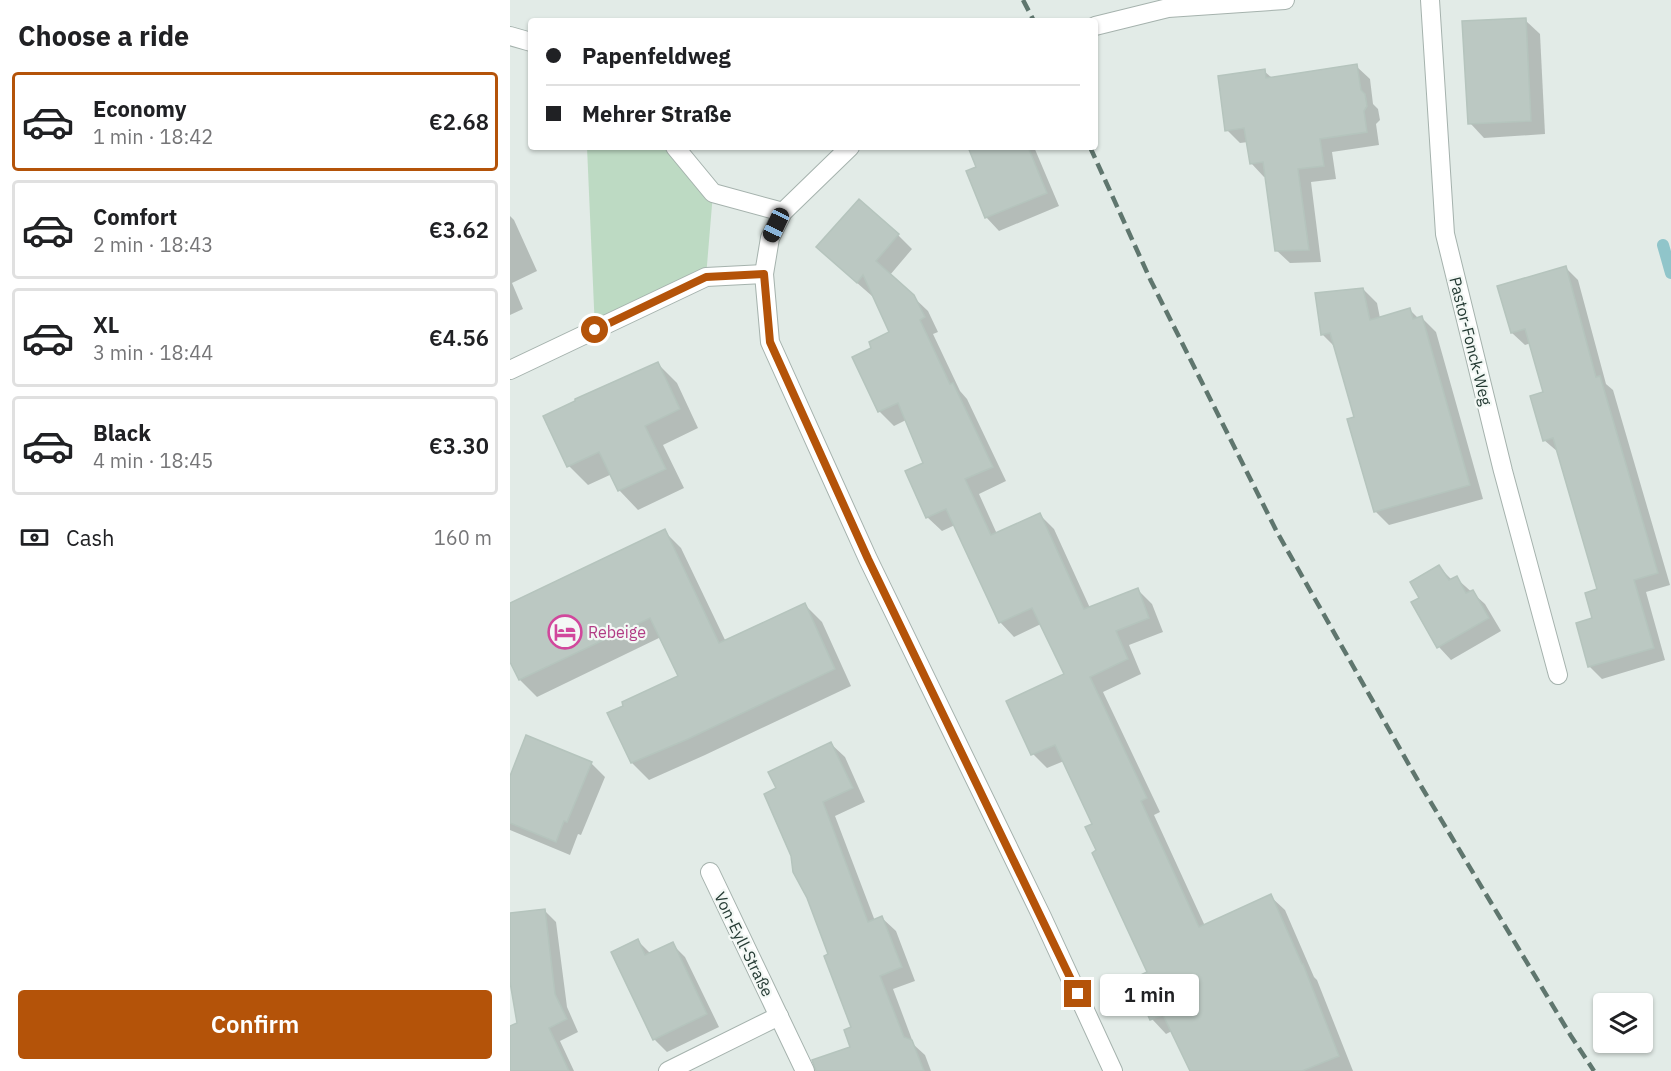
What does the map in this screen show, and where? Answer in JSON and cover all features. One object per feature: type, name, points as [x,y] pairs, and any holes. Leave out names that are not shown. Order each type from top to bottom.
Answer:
[{"type":"street","points":[[1098,25],[1168,8],[1285,0]]},
{"type":"street","name":"Pastor-Fonck-Weg","points":[[1430,0],[1445,234],[1503,471],[1557,675]]},
{"type":"street","points":[[510,36],[528,41]]},
{"type":"street","points":[[677,150],[713,193],[783,212]]},
{"type":"street","points":[[847,150],[783,212],[770,238],[764,274],[770,342],[868,559],[1037,907],[1113,1071]]},
{"type":"street","points":[[510,370],[706,277],[764,274]]},
{"type":"street","name":"Von-Eyll-Straße","points":[[710,872],[805,1071]]},
{"type":"street","name":"Von-Eyll-Straße","points":[[668,1071],[779,1016]]},
{"type":"green space","points":[[587,150],[677,150],[713,193],[706,277],[595,330]]},
{"type":"building","points":[[1526,18],[1531,121],[1468,124],[1462,21]]},
{"type":"building","points":[[1357,64],[1361,90],[1365,94],[1367,106],[1364,111],[1367,132],[1320,139],[1324,166],[1298,169],[1309,250],[1275,251],[1263,162],[1250,164],[1244,128],[1225,131],[1218,76],[1265,69],[1266,78]]},
{"type":"building","points":[[969,150],[1029,150],[1047,193],[985,218],[966,171],[976,167]]},
{"type":"building","points":[[859,199],[899,234],[876,261],[914,295],[925,317],[920,320],[993,467],[965,479],[991,535],[1040,513],[1084,609],[1138,588],[1149,618],[1116,631],[1128,659],[1090,677],[1147,798],[1141,801],[1199,927],[1271,894],[1303,964],[1339,1056],[1302,1071],[1190,1071],[1163,1015],[1150,1020],[1132,979],[1147,972],[1092,853],[1096,850],[1085,827],[1092,824],[1055,745],[1031,755],[1006,701],[1064,674],[1032,608],[999,623],[946,509],[926,518],[905,471],[923,463],[898,403],[878,412],[852,357],[871,348],[869,342],[889,332],[863,275],[857,283],[816,247]]},
{"type":"building","points":[[1566,266],[1596,377],[1600,376],[1658,573],[1634,580],[1654,648],[1588,667],[1576,623],[1592,618],[1585,593],[1597,589],[1553,438],[1543,441],[1530,396],[1543,392],[1525,329],[1511,333],[1497,286]]},
{"type":"building","points":[[1363,288],[1370,320],[1410,308],[1413,319],[1422,316],[1470,485],[1374,512],[1347,419],[1354,417],[1330,333],[1321,335],[1315,293]]},
{"type":"building","points":[[658,362],[680,409],[645,426],[666,469],[618,491],[599,452],[567,467],[543,416]]},
{"type":"building","points":[[665,529],[719,643],[805,603],[835,669],[688,739],[631,763],[607,713],[623,706],[622,702],[678,676],[650,618],[519,680],[510,662],[510,603]]},
{"type":"building","points":[[1439,565],[1449,580],[1457,576],[1466,593],[1473,590],[1489,618],[1437,648],[1411,602],[1419,598],[1410,582]]},
{"type":"building","points":[[526,735],[592,762],[567,822],[564,821],[556,842],[510,823],[510,776]]},
{"type":"building","points":[[831,742],[853,788],[823,802],[868,922],[882,916],[902,967],[880,976],[904,1037],[912,1040],[924,1071],[816,1071],[812,1060],[850,1047],[844,1030],[851,1027],[824,956],[828,954],[807,898],[793,872],[791,856],[764,794],[776,788],[768,772]]},
{"type":"building","points":[[545,909],[555,994],[567,1019],[549,1028],[569,1071],[510,1071],[510,1026],[517,1023],[510,982],[510,913]]},
{"type":"building","points":[[638,939],[645,955],[673,942],[707,1014],[653,1040],[611,952]]},
{"type":"waterway","points":[[1663,245],[1671,273]]},
{"type":"railway","points":[[1023,0],[1032,18]]},
{"type":"railway","points":[[1091,150],[1151,281],[1277,532],[1421,786],[1594,1071]]},
{"type":"place","name":"Rebeige","points":[[565,632]]},
{"type":"route","points":[[595,330],[706,277],[764,274],[770,342],[868,559],[1078,994]]}]
